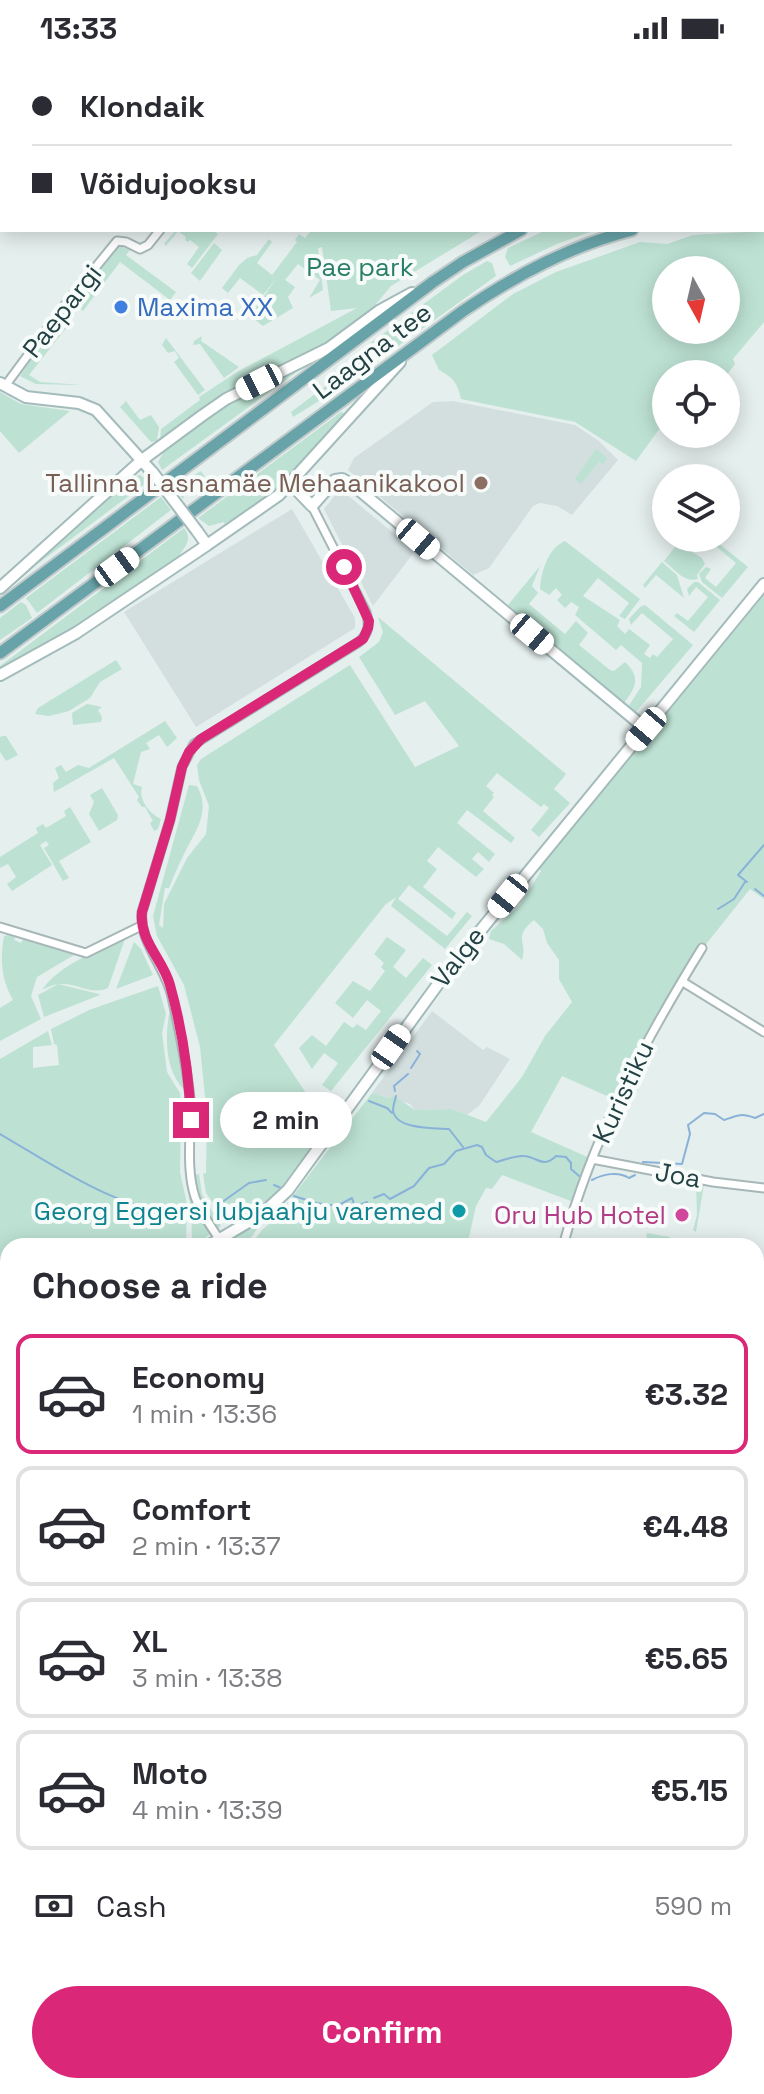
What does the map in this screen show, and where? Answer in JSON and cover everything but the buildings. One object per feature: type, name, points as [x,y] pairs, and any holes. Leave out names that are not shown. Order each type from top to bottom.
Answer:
[{"type":"main road","name":"Laagna tee","points":[[0,606],[433,282],[517,232]]},
{"type":"main road","name":"Laagna tee","points":[[0,653],[463,311],[531,268],[579,247],[626,232]]},
{"type":"street","name":"Paepargi","points":[[2,384],[117,241],[140,249],[148,245],[158,232]]},
{"type":"street","points":[[0,588],[142,460],[226,399],[329,348],[379,311],[433,282]]},
{"type":"street","points":[[0,675],[76,633],[263,508],[290,483],[378,383],[418,344]]},
{"type":"street","points":[[2,384],[26,397],[79,403],[96,410],[153,473],[207,545]]},
{"type":"street","points":[[312,506],[339,479],[353,485],[646,729]]},
{"type":"street","points":[[218,1238],[200,1208],[192,1186],[189,1089],[170,986],[141,926],[142,912],[170,820],[182,767],[194,744],[359,642],[367,632],[369,621],[366,612],[312,506],[290,483]]},
{"type":"street","name":"Valge","points":[[221,1238],[262,1214],[288,1190],[449,969],[764,584]]},
{"type":"street","points":[[0,927],[86,953],[141,926]]},
{"type":"street","name":"Kuristiku","points":[[566,1238],[612,1107],[647,1040],[702,948]]},
{"type":"street","points":[[683,982],[764,1032]]},
{"type":"street","name":"Joa","points":[[592,1159],[713,1182],[764,1188]]},
{"type":"shaded area","name":"Tallinna Lasnamäe Mehaanikakool","points":[[453,401],[575,425],[599,441],[618,460],[572,515],[557,506],[540,503],[533,506],[489,568],[473,575],[348,470],[354,458],[433,402]]},
{"type":"shaded area","points":[[340,489],[415,551],[373,606],[324,509]]},
{"type":"shaded area","points":[[292,509],[355,618],[355,628],[196,727],[124,612]]},
{"type":"shaded area","points":[[432,1011],[483,1050],[487,1047],[510,1059],[479,1106],[467,1115],[452,1109],[415,1110],[410,1104],[372,1093]]},
{"type":"green space","points":[[174,232],[177,232],[166,246],[164,244]]},
{"type":"green space","points":[[179,232],[218,234],[192,268],[187,264],[199,247],[185,240],[186,237]]},
{"type":"green space","name":"Pae park","points":[[310,232],[480,232],[391,286],[376,304],[378,306],[311,353],[217,398],[160,440],[161,429],[200,400],[199,397],[237,372],[357,308],[331,311],[322,247],[318,248],[323,290],[309,298],[320,280],[298,264],[285,280],[295,287],[288,297],[293,308],[263,326],[250,316],[276,279],[263,295],[240,278],[228,293],[222,288],[239,265],[257,255],[269,239],[272,242],[257,263],[272,275],[297,242],[295,240],[299,234],[305,238]]},
{"type":"green space","points":[[542,232],[590,232],[510,266],[505,257],[508,248]]},
{"type":"green space","points":[[764,232],[764,322],[733,360],[652,360],[652,439],[636,461],[575,422],[461,399],[454,382],[439,370],[432,355],[513,294],[556,272],[640,242],[667,244],[693,235]]},
{"type":"green space","points":[[214,243],[222,250],[200,281],[191,273]]},
{"type":"green space","points":[[119,246],[130,250],[126,255],[176,292],[170,300],[120,262],[83,311],[72,302]]},
{"type":"green space","points":[[487,261],[492,263],[496,276],[335,391],[293,417],[291,412],[355,364],[357,353],[463,275]]},
{"type":"green space","points":[[61,323],[67,327],[29,375],[40,382],[82,385],[36,384],[20,376],[55,324]]},
{"type":"green space","points":[[202,336],[201,341],[239,367],[224,378],[200,344],[193,345]]},
{"type":"green space","points":[[166,338],[205,390],[198,395],[174,362],[179,358],[175,351],[168,353],[162,345]]},
{"type":"green space","points":[[296,371],[162,470],[158,462],[167,449],[199,422]]},
{"type":"green space","points":[[0,392],[21,404],[70,411],[19,453],[0,431]]},
{"type":"green space","points":[[126,401],[140,420],[151,415],[159,427],[157,441],[151,442],[120,407]]},
{"type":"green space","points":[[341,412],[347,414],[290,475],[259,502],[224,524],[209,526],[198,518]]},
{"type":"green space","points":[[596,449],[607,458],[603,464],[599,462],[581,484],[575,479]]},
{"type":"green space","points":[[201,471],[205,477],[186,490],[183,499],[174,487]]},
{"type":"green space","points":[[140,475],[149,481],[16,580],[127,478]]},
{"type":"green space","points":[[161,497],[171,510],[37,613],[26,598]]},
{"type":"green space","points":[[184,528],[188,540],[179,557],[55,641],[0,671],[0,666]]},
{"type":"green space","points":[[565,541],[640,599],[625,619],[619,616],[629,603],[598,578],[583,596],[620,620],[617,626],[625,634],[629,629],[650,645],[644,654],[650,658],[653,654],[657,657],[673,639],[642,613],[631,625],[629,619],[645,605],[693,645],[635,713],[628,707],[641,687],[642,663],[621,645],[616,650],[575,615],[579,607],[571,602],[565,608],[557,600],[562,595],[556,588],[549,595],[540,589],[546,561],[554,549]]},
{"type":"green space","points":[[671,552],[692,552],[705,564],[697,575],[698,579],[693,580],[684,577],[664,561]]},
{"type":"green space","points":[[723,552],[729,552],[748,567],[722,598],[702,582],[699,574],[706,567],[711,569],[705,578],[716,587],[736,563]]},
{"type":"green space","points":[[662,562],[677,575],[684,598],[656,575],[645,588],[643,585]]},
{"type":"green space","points":[[540,566],[532,586],[538,593],[529,604],[565,634],[576,621],[588,633],[579,645],[610,670],[614,671],[625,662],[630,667],[635,682],[624,703],[508,605]]},
{"type":"green space","points":[[694,582],[720,600],[694,632],[674,616],[677,613],[688,621],[708,597],[696,587],[689,596],[687,589]]},
{"type":"green space","points":[[764,595],[764,899],[750,889],[703,948],[616,1100],[562,1076],[531,1132],[592,1159],[576,1203],[502,1175],[492,1189],[486,1188],[476,1206],[469,1238],[256,1238],[276,1218],[372,1093],[389,1098],[394,1096],[415,1110],[452,1109],[486,1122],[522,1077],[545,1036],[572,1002],[559,979],[559,960],[547,943],[543,929],[534,920],[522,936],[522,960],[504,944],[489,939],[491,931],[520,905],[541,871],[539,869]]},
{"type":"green space","points":[[21,602],[26,605],[32,618],[0,640],[0,618]]},
{"type":"green space","points":[[378,617],[566,774],[554,789],[570,803],[539,837],[531,830],[549,808],[544,804],[541,807],[497,773],[486,786],[494,797],[483,811],[515,838],[511,843],[467,810],[457,823],[495,854],[489,862],[478,852],[472,859],[484,869],[476,877],[438,847],[427,861],[437,869],[423,887],[456,913],[452,919],[409,885],[398,899],[447,936],[467,912],[472,916],[445,949],[391,906],[396,897],[385,905],[274,1045],[306,1093],[320,1096],[335,1115],[286,1186],[272,1201],[222,1232],[241,1216],[237,1214],[226,1221],[206,1193],[203,1174],[206,1173],[207,1116],[200,1047],[184,985],[157,936],[153,916],[189,785],[197,786],[203,804],[202,812],[169,888],[165,888],[159,925],[163,928],[164,904],[187,858],[206,834],[209,806],[199,780],[197,765],[201,759],[350,665],[415,767],[459,746],[425,701],[395,715],[359,657],[379,642],[383,632]]},
{"type":"green space","points":[[116,660],[122,669],[100,682],[90,698],[69,711],[49,716],[35,714],[38,708]]},
{"type":"green space","points":[[87,704],[102,707],[98,710],[101,722],[73,725],[72,713]]},
{"type":"green space","points":[[165,721],[177,738],[167,747],[159,735],[146,743],[150,749],[141,752],[133,784],[142,787],[146,806],[161,819],[158,829],[154,831],[150,823],[153,821],[137,800],[139,797],[114,758],[54,792],[53,783],[59,778],[55,768],[61,765],[66,772],[78,765],[89,768]]},
{"type":"green space","points":[[6,736],[18,755],[6,761],[0,752],[0,737]]},
{"type":"green space","points":[[102,788],[118,815],[117,820],[99,831],[89,814],[94,802],[90,795]]},
{"type":"green space","points":[[70,807],[91,842],[59,861],[69,878],[63,881],[44,848],[49,845],[46,841],[40,845],[52,865],[12,891],[7,884],[16,877],[8,864],[0,868],[0,857],[38,833],[36,828],[43,824],[46,828],[66,816],[64,811]]},
{"type":"green space","points":[[10,934],[21,943],[23,939],[74,955],[37,977],[31,996],[41,1019],[0,1041],[0,1008],[13,1000],[4,977],[2,961],[4,936]]},
{"type":"green space","points":[[126,936],[108,988],[92,990],[61,984],[42,990],[69,965]]},
{"type":"green space","points":[[387,937],[406,950],[393,967],[406,978],[423,958],[432,965],[331,1091],[322,1085],[338,1063],[324,1053],[312,1069],[299,1048],[312,1035],[326,1046],[344,1022],[353,1028],[357,1024],[366,1030],[381,1011],[367,1000],[353,1018],[335,1003],[353,981],[370,991],[385,971],[381,967],[384,963],[374,954]]},
{"type":"green space","points":[[134,942],[141,949],[153,975],[116,989]]},
{"type":"green space","points":[[58,984],[100,995],[44,1017],[38,995]]},
{"type":"green space","points":[[158,986],[166,1014],[162,1033],[167,1072],[180,1093],[181,1103],[172,1105],[174,1116],[181,1110],[180,1172],[187,1204],[186,1238],[0,1238],[0,1059],[48,1031],[52,1045],[33,1047],[33,1068],[59,1065],[51,1029],[89,1010]]},
{"type":"green space","points":[[169,1014],[172,1015],[185,1091],[170,1065]]},
{"type":"green space","points":[[187,1108],[187,1175],[210,1234],[205,1238],[192,1238],[191,1208],[185,1177]]},
{"type":"green space","points":[[199,1174],[202,1194],[221,1226],[217,1229],[201,1202],[194,1175]]},
{"type":"green space","points":[[696,1183],[704,1185],[696,1232],[693,1230],[697,1215]]},
{"type":"green space","points":[[252,1227],[257,1229],[251,1238],[235,1238]]},
{"type":"green space","points":[[647,1233],[670,1237],[670,1238],[646,1238]]},
{"type":"waterway","points":[[747,882],[738,875],[764,845]]},
{"type":"waterway","points":[[718,909],[734,899],[745,882]]},
{"type":"waterway","points":[[755,889],[764,896]]},
{"type":"waterway","points":[[411,1068],[420,1054],[417,1051]]},
{"type":"waterway","points":[[395,1091],[394,1086],[408,1074]]},
{"type":"waterway","points":[[396,1096],[395,1117],[416,1127],[449,1129],[463,1147]]},
{"type":"waterway","points":[[369,1101],[392,1113]]},
{"type":"waterway","points":[[643,1162],[682,1164],[690,1134],[688,1125],[704,1113],[715,1114],[724,1120],[740,1115],[755,1118],[764,1114]]},
{"type":"waterway","points":[[0,1134],[65,1173],[114,1197],[138,1206],[186,1213]]},
{"type":"waterway","points":[[374,1198],[384,1194],[390,1199],[414,1186],[429,1168],[444,1164],[456,1151],[477,1145],[496,1162],[521,1156],[544,1162],[556,1156],[566,1157],[571,1169],[579,1176]]},
{"type":"waterway","points":[[592,1180],[610,1174],[629,1178],[635,1175]]},
{"type":"waterway","points":[[218,1205],[249,1183],[266,1180]]},
{"type":"waterway","points":[[274,1185],[281,1188]]},
{"type":"waterway","points":[[294,1196],[337,1206],[352,1198],[355,1207],[367,1202]]},
{"type":"place","name":"Maxima XX","points":[[121,307]]},
{"type":"place","name":"Tallinna Lasnamäe Mehaanikakool","points":[[481,483]]},
{"type":"place","name":"Georg Eggersi lubjaahju varemed","points":[[459,1211]]},
{"type":"place","name":"Oru Hub Hotel","points":[[682,1215]]},
{"type":"route","points":[[191,1120],[189,1089],[170,986],[141,926],[142,912],[170,820],[182,767],[194,744],[201,739],[366,636],[369,621],[344,567]]}]
